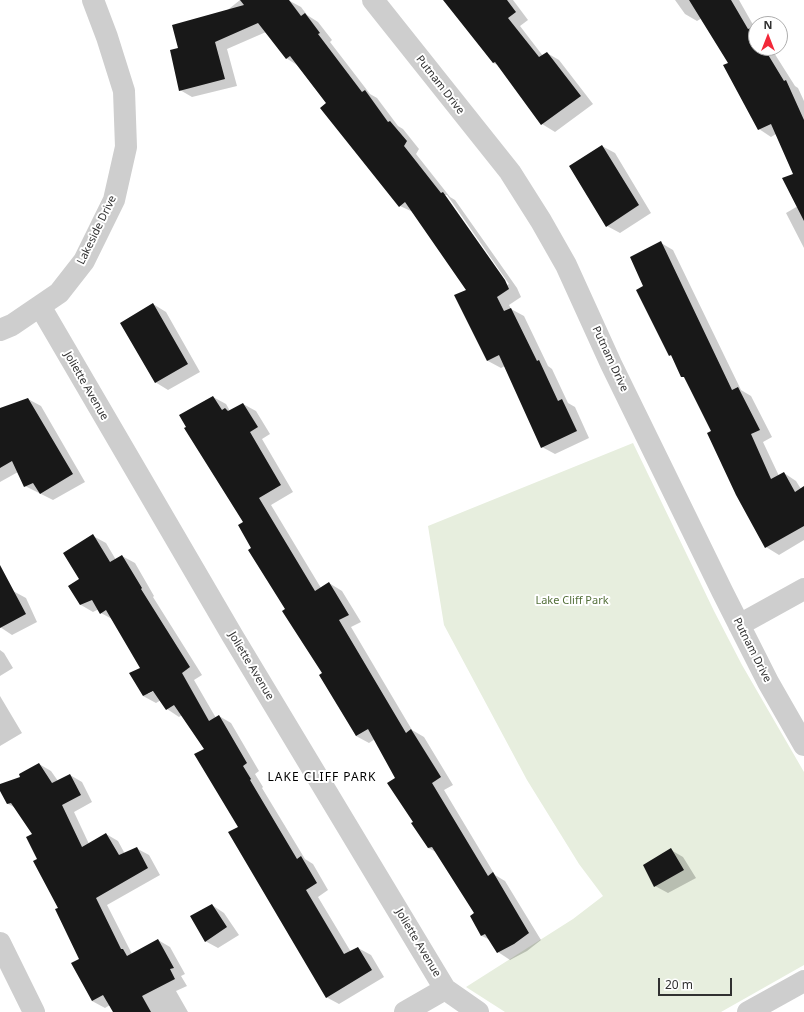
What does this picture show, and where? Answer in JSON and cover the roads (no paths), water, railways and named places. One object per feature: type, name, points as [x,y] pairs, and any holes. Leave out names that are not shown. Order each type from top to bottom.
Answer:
[{"type":"street","name":"Lakeside Drive","points":[[0,330],[12,325],[59,293],[84,261],[114,200],[126,148],[124,91],[107,37],[92,0]]},
{"type":"street","name":"Putnam Drive","points":[[373,0],[510,172],[541,221],[566,265],[658,461],[739,625],[768,682],[804,745]]},
{"type":"street","name":"Joliette Avenue","points":[[40,306],[232,635],[445,989],[478,1012]]},
{"type":"street","points":[[739,625],[804,589]]},
{"type":"street","points":[[0,943],[34,1012]]},
{"type":"street","points":[[748,1012],[804,981]]},
{"type":"street","points":[[404,1012],[445,989]]},
{"type":"district","name":"LAKE CLIFF PARK","points":[[322,778]]},
{"type":"park label","name":"Lake Cliff Park","points":[[572,601]]}]
